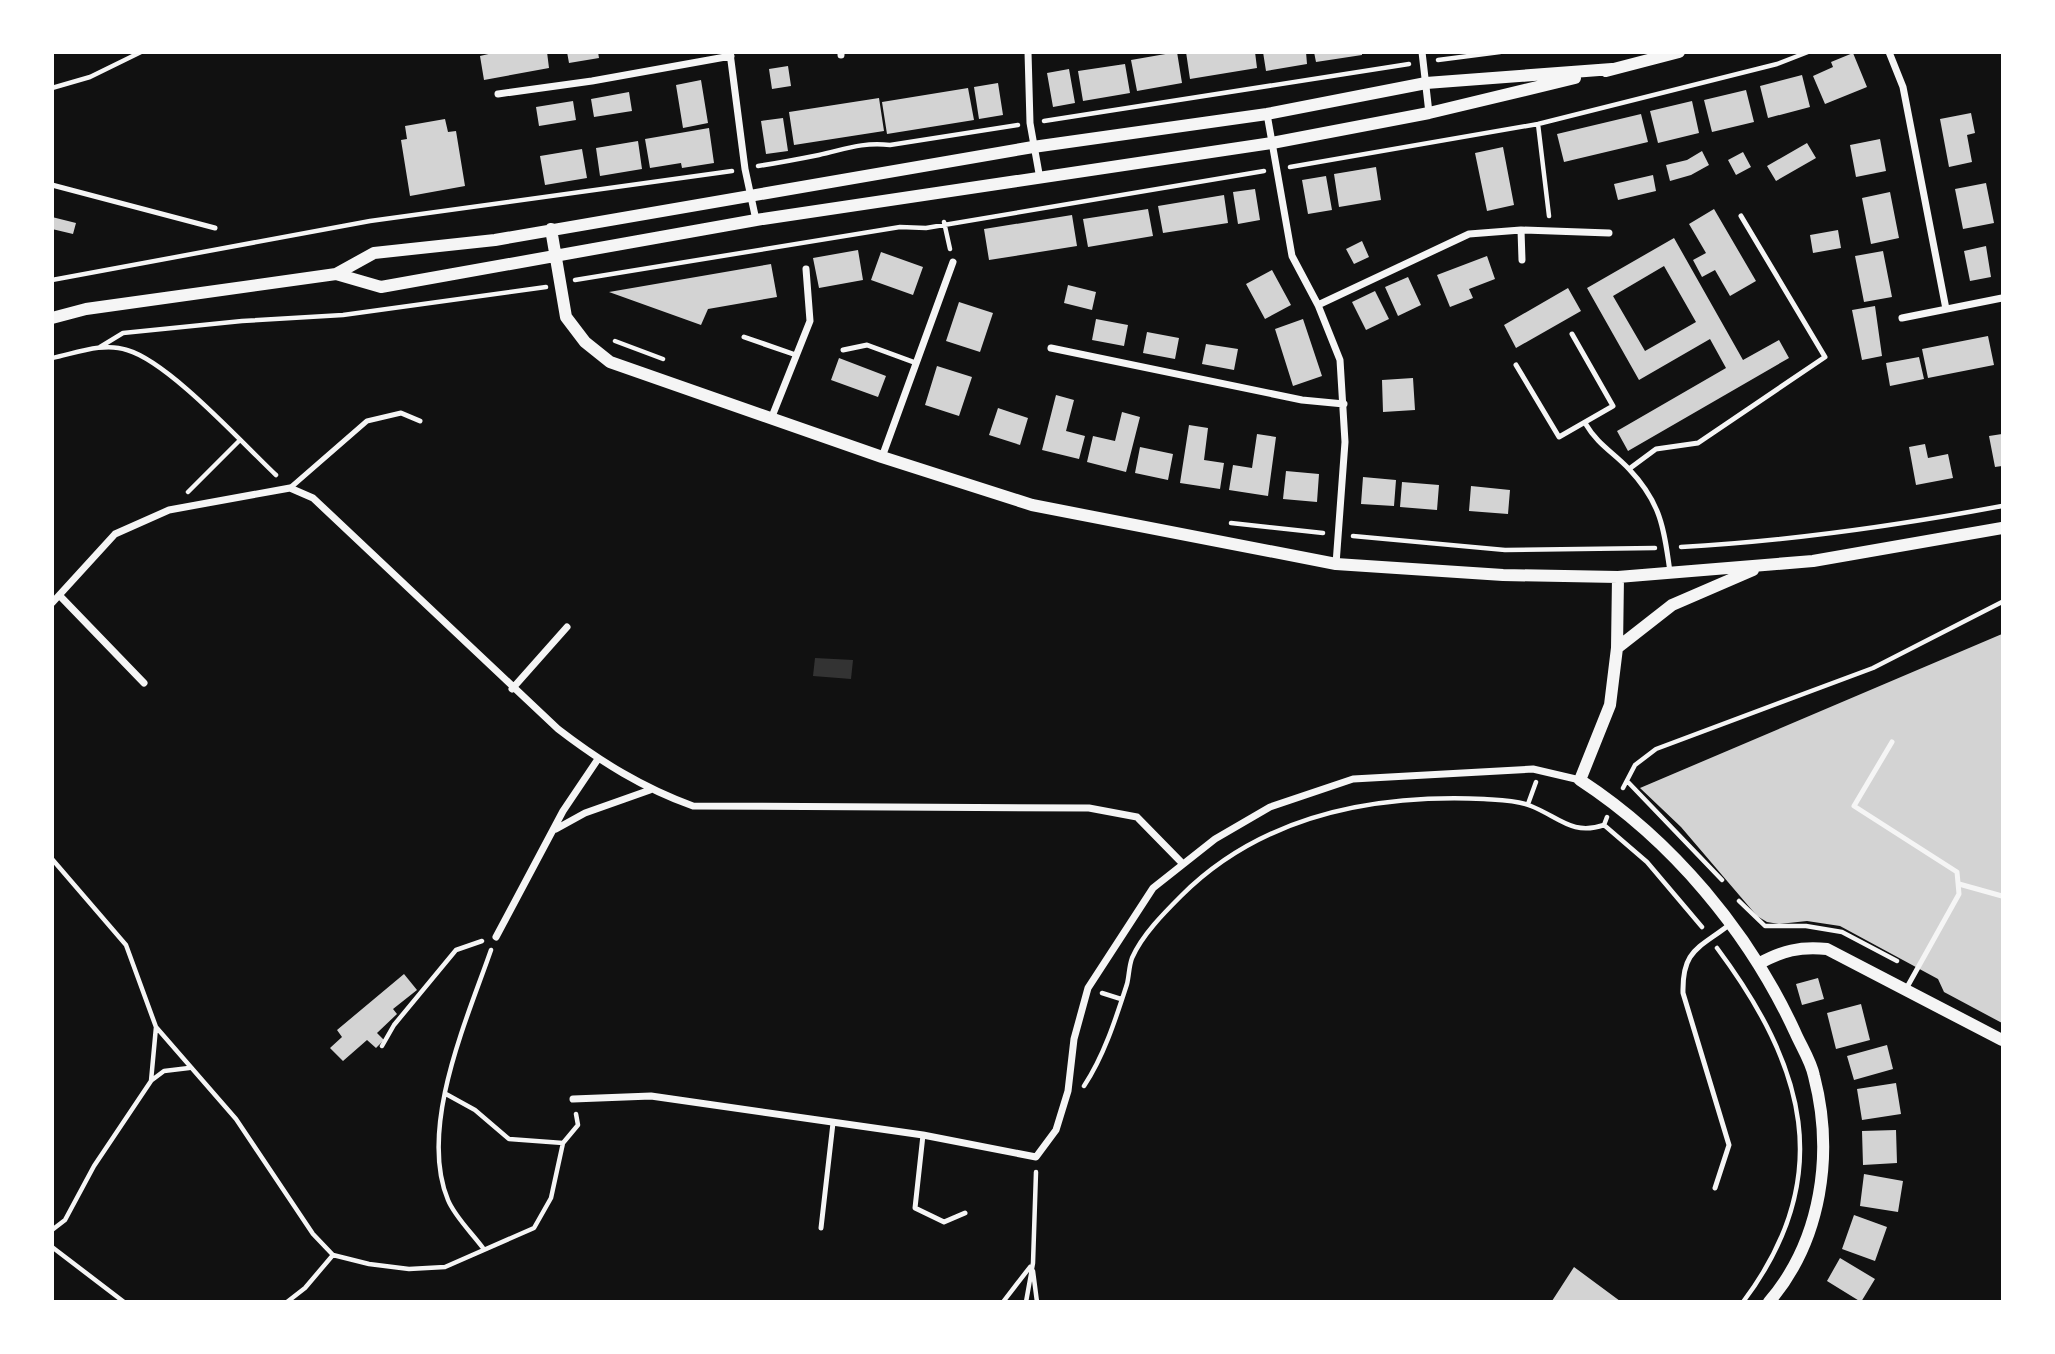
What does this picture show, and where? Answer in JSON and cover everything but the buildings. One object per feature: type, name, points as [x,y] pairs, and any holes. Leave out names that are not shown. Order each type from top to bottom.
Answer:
[{"type":"street","points":[[1028,52],[1030,123],[1040,179]]},
{"type":"street","points":[[1422,52],[1429,113]]},
{"type":"street","points":[[336,274],[381,287],[756,220],[1272,142],[1429,113],[1679,52]]},
{"type":"street","points":[[1889,52],[1903,87],[1946,309]]},
{"type":"street","points":[[498,94],[592,81],[731,54],[745,169],[756,220]]},
{"type":"street","points":[[52,318],[86,309],[336,274],[374,253],[495,240],[1033,147],[1267,114],[1426,83],[1612,69]]},
{"type":"street","points":[[1267,114],[1292,256],[1318,305],[1340,360],[1345,442],[1336,564]]},
{"type":"street","points":[[551,229],[566,317],[585,342],[610,362],[882,457],[1032,505],[1336,564],[1503,575],[1618,577],[1763,566],[1813,561],[2003,528]]},
{"type":"street","points":[[1318,305],[1469,234],[1521,230],[1609,233]]},
{"type":"street","points":[[1521,230],[1522,260]]},
{"type":"street","points":[[882,457],[953,262]]},
{"type":"street","points":[[771,419],[810,321],[806,269]]},
{"type":"street","points":[[1902,318],[2003,298]]},
{"type":"street","points":[[1051,348],[1278,395],[1344,404]]},
{"type":"street","points":[[52,603],[115,534],[169,510],[290,488],[313,498],[512,688],[598,759],[650,790],[693,806],[1089,808],[1137,817],[1183,864]]},
{"type":"street","points":[[1617,648],[1672,605],[1763,566]]},
{"type":"street","points":[[1580,780],[1610,705],[1617,648],[1618,577]]},
{"type":"street","points":[[60,596],[144,683]]},
{"type":"street","points":[[512,688],[567,627]]},
{"type":"street","points":[[496,937],[563,811],[598,759]]},
{"type":"street","points":[[573,1099],[651,1096],[923,1135],[1036,1157],[1056,1130],[1068,1091],[1074,1039],[1088,988],[1153,888],[1215,839],[1270,807],[1353,779],[1533,769],[1580,780],[1614,802],[1657,839],[1758,964],[1786,1012],[1814,1074],[1823,1131],[1822,1183],[1810,1235],[1769,1301]]},
{"type":"street","points":[[555,829],[585,813],[650,790]]},
{"type":"street","points":[[1758,964],[1781,951],[1806,947],[1827,949],[2003,1040]]},
{"type":"lane","points":[[52,185],[215,229]]},
{"type":"lane","points":[[1629,469],[1656,449],[1698,443],[1825,356],[1741,216]]},
{"type":"lane","points":[[1516,365],[1559,437],[1585,423],[1613,406],[1572,334]]},
{"type":"lane","points":[[744,337],[796,355]]},
{"type":"lane","points":[[843,349],[867,345],[916,363]]},
{"type":"lane","points":[[290,488],[368,421],[401,413],[420,421]]},
{"type":"lane","points":[[1585,423],[1597,442],[1629,469],[1660,510],[1670,574]]},
{"type":"lane","points":[[1892,742],[1854,806],[1958,872],[1959,884],[1959,894],[1906,989]]},
{"type":"lane","points":[[1959,884],[2003,896]]},
{"type":"lane","points":[[1715,1188],[1729,1145],[1683,993],[1683,983],[1690,952],[1729,925]]},
{"type":"lane","points":[[821,1228],[833,1123]]},
{"type":"lane","points":[[923,1135],[915,1208],[944,1222],[965,1213]]},
{"type":"path","points":[[52,88],[90,77],[141,52]]},
{"type":"path","points":[[52,280],[370,221],[745,169],[870,143],[890,145],[1424,61],[1500,52]]},
{"type":"path","points":[[100,347],[123,333],[242,321],[343,315],[560,285],[590,276],[900,227],[926,228],[944,222],[1276,170],[1538,124],[1777,64],[1808,52]]},
{"type":"path","points":[[1538,124],[1550,230]]},
{"type":"path","points":[[944,222],[953,262]]},
{"type":"path","points":[[580,289],[590,276]]},
{"type":"path","points":[[604,338],[667,360]]},
{"type":"path","points":[[52,358],[100,347],[127,349],[158,365],[290,488]]},
{"type":"path","points":[[169,510],[239,441]]},
{"type":"path","points":[[1219,522],[1505,550],[1667,548],[1771,542],[1840,534],[2003,506]]},
{"type":"path","points":[[1068,1091],[1082,1090],[1096,1068],[1127,983],[1132,959],[1147,935],[1198,879],[1257,838],[1335,809],[1432,800],[1484,799],[1528,804],[1570,827],[1587,831],[1604,825],[1634,765],[1656,749],[1873,668],[2003,603]]},
{"type":"path","points":[[1627,781],[1699,852],[1727,886]]},
{"type":"path","points":[[1604,825],[1647,862],[1711,939],[1743,984],[1767,1024],[1786,1064],[1799,1118],[1800,1165],[1790,1214],[1776,1250],[1743,1301]]},
{"type":"path","points":[[52,859],[126,945],[156,1027],[236,1119],[313,1234],[333,1255],[408,1269],[445,1267],[483,1248],[534,1228],[551,1198],[563,1143],[578,1125],[573,1099]]},
{"type":"path","points":[[1735,896],[1751,916],[1765,926],[1806,926],[1842,932],[1897,961]]},
{"type":"path","points":[[382,1046],[394,1025],[456,950],[496,937]]},
{"type":"path","points":[[483,1248],[448,1201],[439,1157],[446,1093],[467,1020],[496,937]]},
{"type":"path","points":[[151,1081],[156,1027]]},
{"type":"path","points":[[52,1230],[65,1220],[94,1166],[151,1081],[164,1071],[189,1068]]},
{"type":"path","points":[[446,1093],[475,1110],[509,1139],[563,1143]]},
{"type":"path","points":[[1027,1301],[1032,1263],[1036,1157]]},
{"type":"path","points":[[52,1247],[124,1301]]},
{"type":"path","points":[[288,1301],[305,1288],[333,1255]]},
{"type":"path","points":[[1003,1301],[1032,1263]]},
{"type":"path","points":[[1032,1263],[1037,1301]]},
{"type":"shaded area","points":[[815,658],[853,660],[851,679],[813,676]]}]
